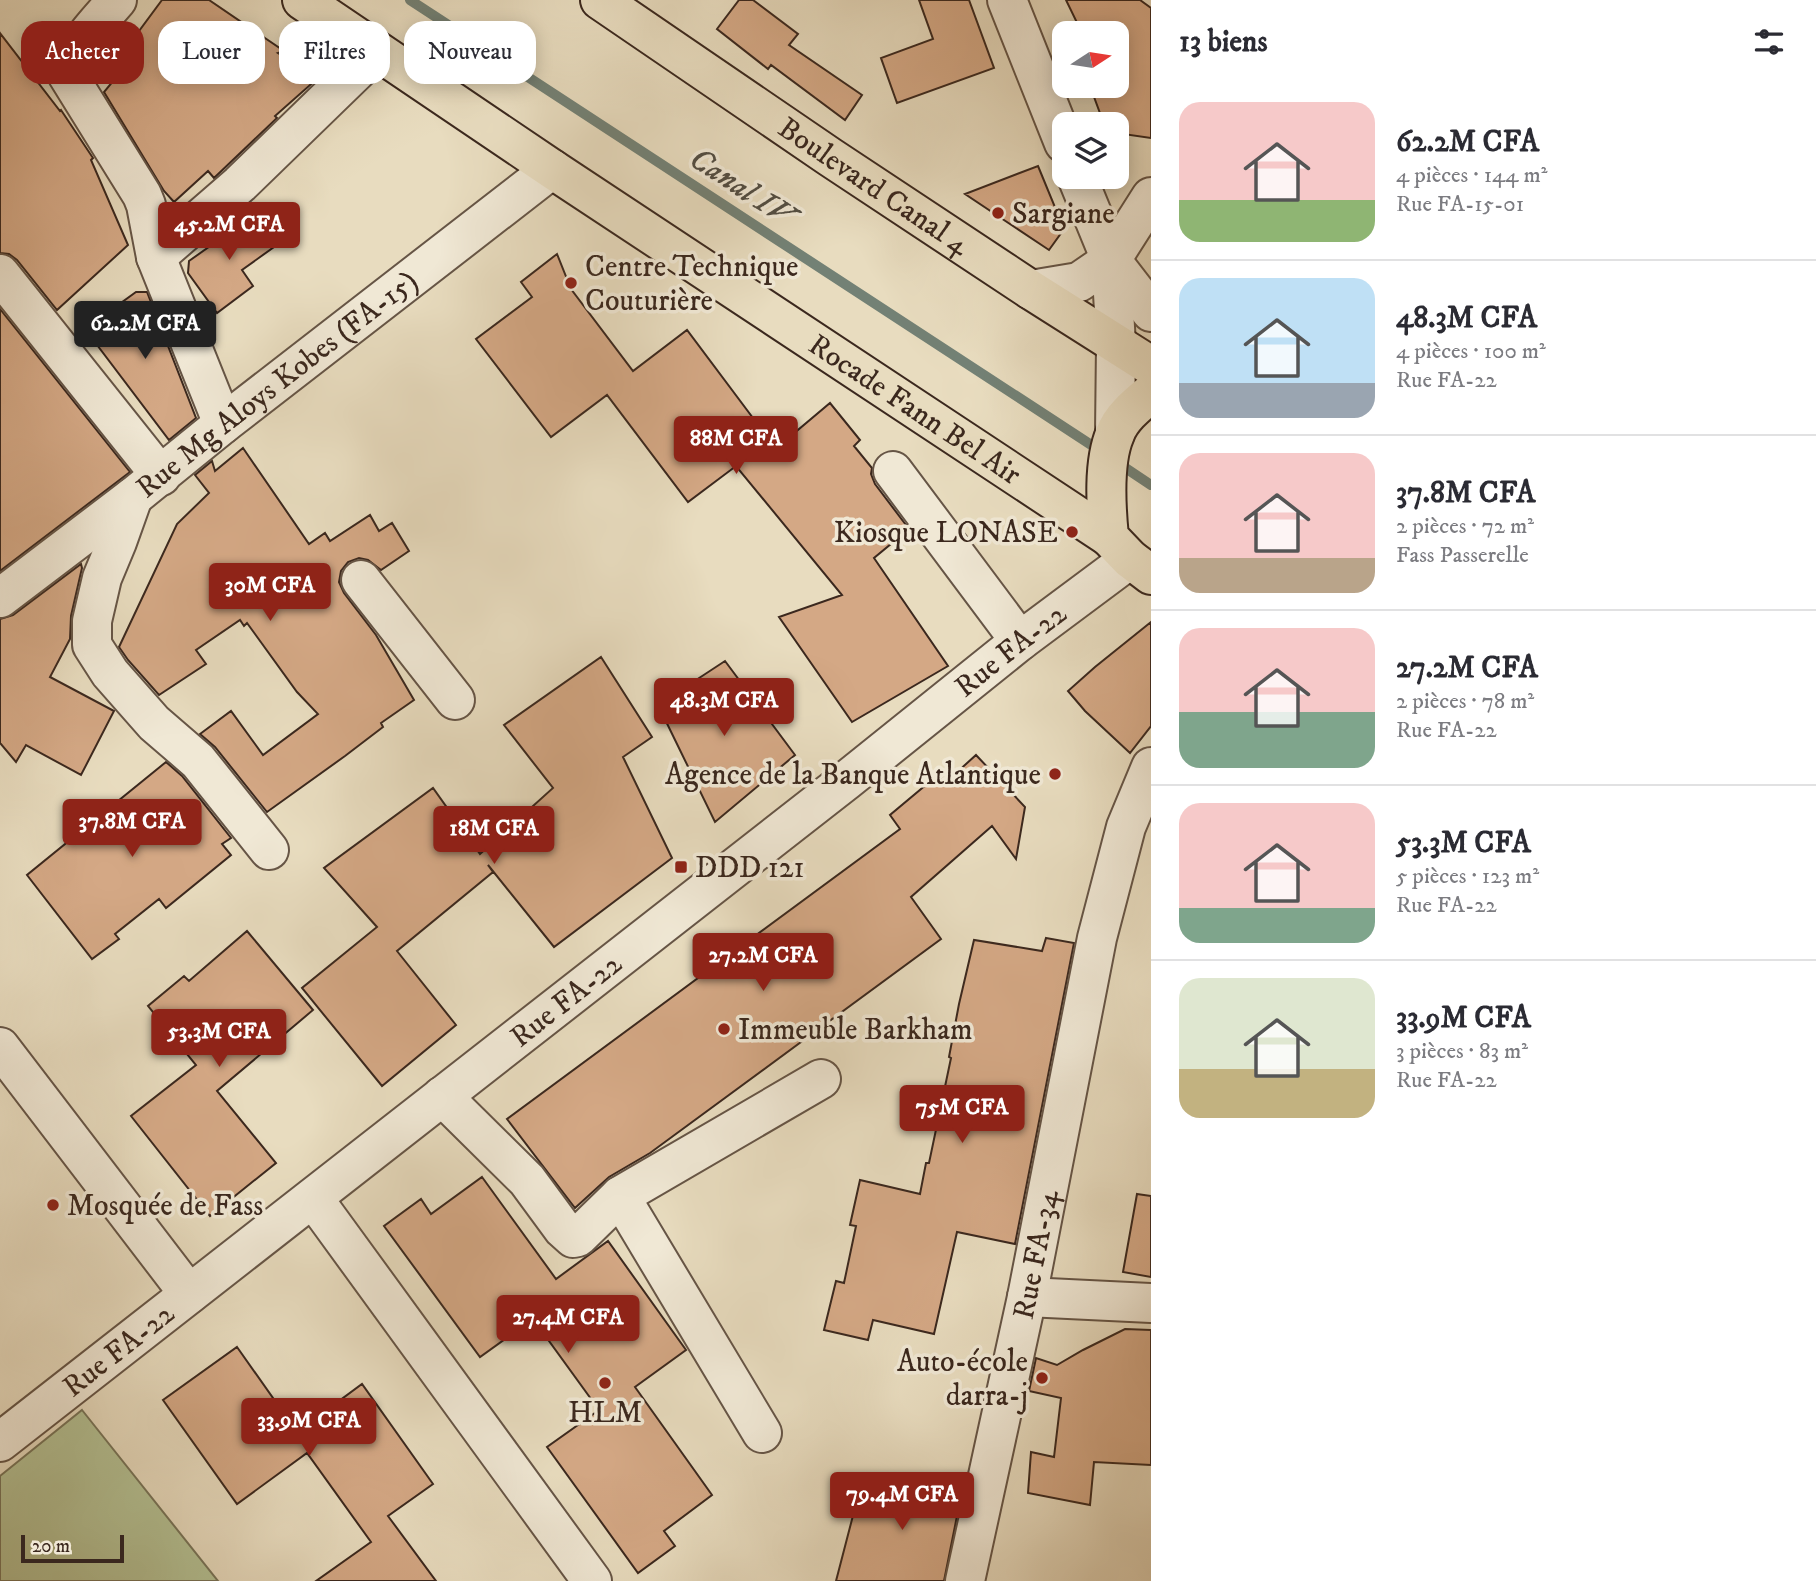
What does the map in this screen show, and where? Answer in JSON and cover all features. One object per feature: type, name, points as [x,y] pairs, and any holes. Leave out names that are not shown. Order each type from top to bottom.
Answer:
[{"type":"main road","name":"Rocade Fann Bel Air","points":[[302,0],[333,21]]},
{"type":"main road","name":"Boulevard Canal 4","points":[[600,0],[830,157],[1151,366]]},
{"type":"main road","name":"Rocade Fann Bel Air","points":[[390,60],[1130,557]]},
{"type":"main road","points":[[1130,557],[1106,504],[1108,463],[1115,433],[1131,411],[1151,393]]},
{"type":"street","points":[[117,0],[78,48],[68,64],[67,74],[142,195],[156,257],[223,424]]},
{"type":"street","points":[[1007,0],[1052,113]]},
{"type":"street","points":[[156,257],[240,184],[343,84]]},
{"type":"street","name":"Rue Mg Aloys Kobes (FA-15)","points":[[0,598],[147,487],[223,424],[552,169]]},
{"type":"street","points":[[1082,189],[1111,260],[1116,344],[1115,433]]},
{"type":"street","points":[[1031,290],[1079,282],[1111,260],[1151,197]]},
{"type":"street","points":[[1111,260],[1148,302]]},
{"type":"street","points":[[0,274],[147,487],[117,542],[102,578],[92,621],[92,645],[110,673],[154,723],[198,761],[268,850]]},
{"type":"street","points":[[893,471],[1020,641]]},
{"type":"street","name":"Rue FA-22","points":[[0,1442],[1130,557]]},
{"type":"street","points":[[361,580],[455,700]]},
{"type":"street","name":"Rue FA-34","points":[[965,1581],[1027,1297],[1097,938],[1126,827],[1151,767]]},
{"type":"street","points":[[0,1047],[189,1294]]},
{"type":"street","points":[[442,1096],[527,1180],[563,1229],[573,1238],[578,1237],[620,1196],[821,1079]]},
{"type":"street","points":[[620,1196],[762,1433]]},
{"type":"street","points":[[313,1198],[592,1581]]},
{"type":"street","points":[[1027,1297],[1151,1303]]},
{"type":"green space","points":[[82,1410],[218,1581],[0,1581],[0,1476]]},
{"type":"building","points":[[162,0],[209,0],[240,21],[158,21],[158,84],[265,84],[265,38],[279,48],[279,84],[311,84],[275,116],[277,118],[214,178],[208,171],[174,202],[164,191],[104,92],[111,84],[144,84],[144,24]]},
{"type":"building","points":[[739,0],[753,0],[798,34],[789,45],[862,95],[845,120],[771,65],[768,69],[717,29]]},
{"type":"building","points":[[919,0],[969,0],[994,68],[897,103],[881,58],[933,39]]},
{"type":"building","points":[[1066,0],[1140,0],[1151,8],[1151,138],[1129,135],[1129,112],[1100,112],[1094,98],[1129,98],[1129,21],[1076,21]]},
{"type":"building","points":[[0,33],[21,60],[21,84],[39,84],[61,110],[93,158],[91,160],[128,245],[57,310],[17,260],[9,254],[0,253]]},
{"type":"building","points":[[1038,166],[1064,229],[1049,250],[965,194]]},
{"type":"building","points":[[249,212],[274,247],[242,270],[253,286],[217,313],[188,273],[189,261],[220,239],[217,234]]},
{"type":"building","points":[[557,254],[571,289],[633,371],[687,330],[756,422],[760,418],[780,445],[830,403],[860,440],[854,446],[872,468],[875,484],[909,529],[874,558],[948,666],[852,722],[779,617],[842,595],[736,466],[688,502],[607,395],[551,437],[476,339],[532,297],[521,282]]},
{"type":"building","points":[[136,292],[147,292],[196,418],[169,440],[85,329]]},
{"type":"building","points":[[0,309],[130,472],[0,571]]},
{"type":"building","points":[[243,448],[309,544],[325,533],[330,541],[370,515],[379,531],[392,523],[409,551],[381,570],[368,560],[359,558],[348,562],[341,571],[339,582],[344,593],[376,635],[414,700],[381,723],[383,727],[345,756],[267,812],[215,747],[200,734],[231,711],[263,755],[318,714],[297,692],[247,623],[244,626],[240,620],[196,650],[206,664],[159,695],[119,647],[177,524],[209,493],[195,475],[212,461],[215,471]]},
{"type":"building","points":[[81,564],[71,616],[70,639],[50,677],[114,711],[81,775],[26,745],[16,762],[0,743],[0,619],[13,615]]},
{"type":"building","points":[[1151,622],[1151,726],[1130,753],[1085,711],[1068,691]]},
{"type":"building","points":[[601,657],[652,737],[623,757],[672,858],[554,947],[488,865],[493,872],[397,951],[456,1025],[382,1086],[302,988],[377,927],[324,868],[433,788],[480,854],[553,788],[504,725]]},
{"type":"building","points":[[725,661],[795,755],[715,822],[658,705]]},
{"type":"building","name":"Immeuble Barkham","points":[[976,755],[1025,807],[1016,859],[992,826],[911,897],[941,939],[650,1153],[609,1177],[575,1208],[507,1119],[900,829],[890,815],[939,774],[945,783]]},
{"type":"building","points":[[166,762],[182,776],[231,838],[222,844],[231,855],[166,908],[159,899],[115,934],[119,939],[92,959],[27,875]]},
{"type":"building","points":[[247,931],[313,1010],[217,1091],[276,1163],[210,1216],[131,1116],[196,1065],[148,1006],[184,976],[189,981]]},
{"type":"building","points":[[1046,938],[1074,943],[1015,1244],[957,1232],[934,1334],[873,1320],[868,1340],[824,1330],[836,1281],[844,1283],[856,1226],[850,1225],[860,1180],[920,1194],[926,1163],[929,1163],[974,940],[1042,951]]},
{"type":"building","name":"HLM","points":[[482,1177],[556,1279],[608,1241],[686,1350],[635,1387],[712,1495],[664,1531],[675,1546],[638,1573],[547,1447],[599,1410],[533,1319],[480,1357],[384,1226],[421,1199],[431,1214]]},
{"type":"building","points":[[1137,1194],[1151,1196],[1151,1277],[1123,1272]]},
{"type":"building","points":[[1125,1329],[1151,1330],[1151,1465],[1094,1462],[1090,1505],[1028,1493],[1031,1452],[1054,1457],[1061,1398],[1029,1391],[1036,1358],[1057,1365]]},
{"type":"building","points":[[237,1347],[297,1432],[362,1384],[433,1484],[388,1516],[436,1581],[316,1581],[371,1542],[307,1453],[237,1504],[163,1400]]},
{"type":"building","points":[[928,1474],[964,1481],[944,1581],[836,1581],[863,1477],[925,1491]]},
{"type":"waterway","name":"Canal IV","points":[[410,0],[1102,452]]},
{"type":"waterway","name":"Canal IV","points":[[1115,461],[1151,485]]},
{"type":"place","name":"Sargiane","points":[[998,213]]},
{"type":"place","name":"Centre Technique Couturière","points":[[571,283]]},
{"type":"place","name":"Kiosque LONASE","points":[[1072,532]]},
{"type":"place","name":"Agence de la Banque Atlantique","points":[[1055,774]]},
{"type":"place","name":"DDD 121","points":[[681,867]]},
{"type":"place","name":"Immeuble Barkham","points":[[724,1029]]},
{"type":"place","name":"Mosquée de Fass","points":[[53,1205]]},
{"type":"place","name":"Auto-école darra-j","points":[[1042,1378]]},
{"type":"place","name":"HLM","points":[[605,1383]]}]
